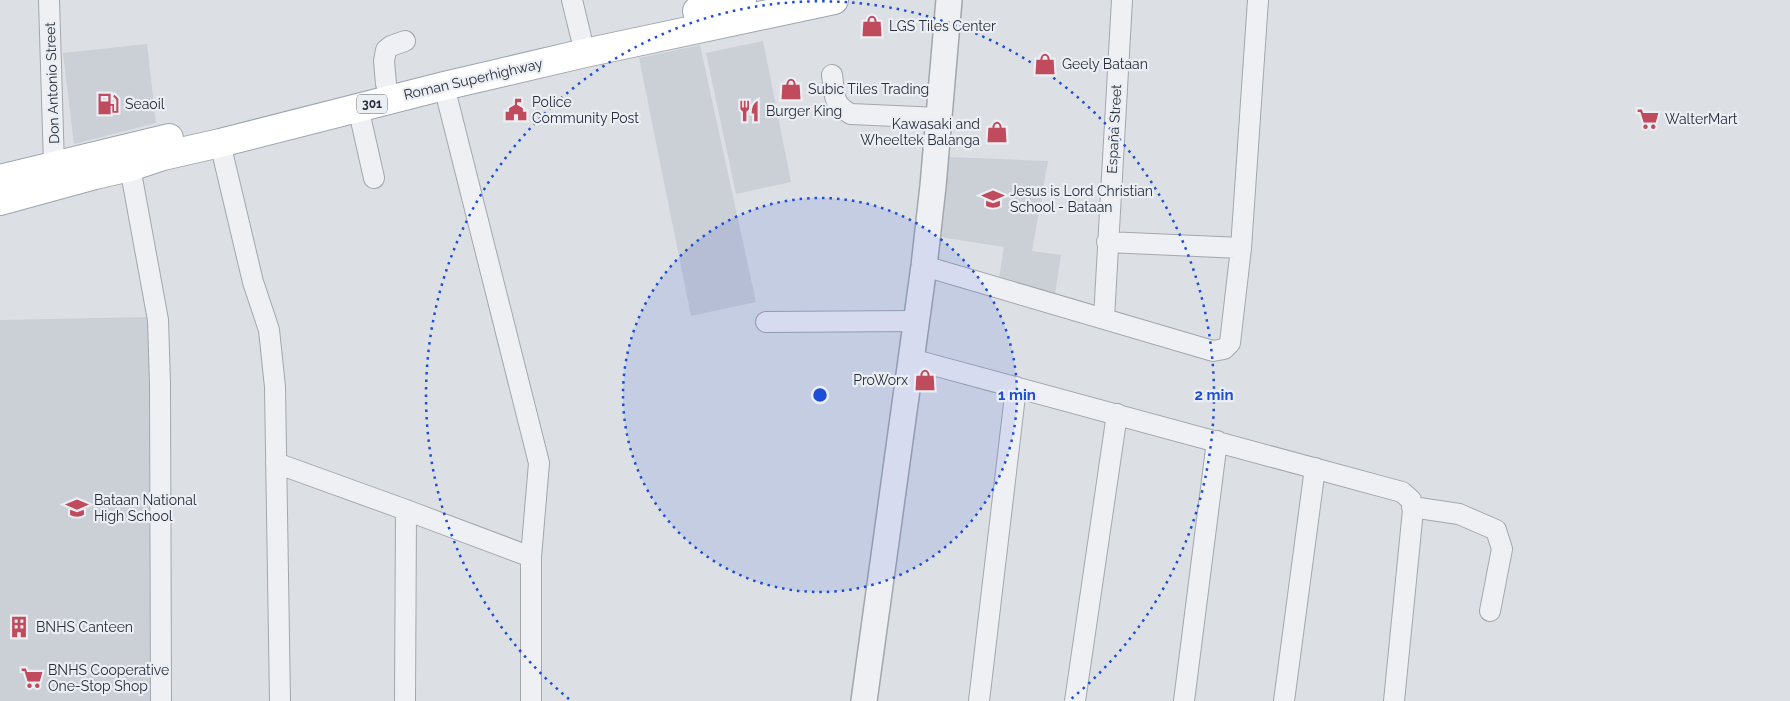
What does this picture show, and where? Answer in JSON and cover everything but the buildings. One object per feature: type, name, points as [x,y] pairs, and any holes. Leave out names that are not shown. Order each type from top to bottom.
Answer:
[{"type":"main road","name":"Roman Superhighway","points":[[0,179],[386,84],[742,0]]},
{"type":"main road","name":"Roman Superhighway","points":[[0,201],[130,167],[163,156],[444,86],[585,53],[834,0]]},
{"type":"street","name":"Don Antonio Street","points":[[49,0],[54,166]]},
{"type":"street","points":[[572,0],[581,37]]},
{"type":"street","points":[[864,701],[924,266],[949,0]]},
{"type":"street","name":"España Street","points":[[1104,318],[1122,0]]},
{"type":"street","points":[[924,266],[1213,351],[1224,349],[1230,344],[1241,248],[1258,0]]},
{"type":"street","points":[[386,84],[384,61],[386,50],[405,41]]},
{"type":"street","points":[[832,76],[836,102],[840,109],[851,114],[939,118]]},
{"type":"street","points":[[444,86],[539,463],[531,557],[531,701]]},
{"type":"street","points":[[358,107],[374,178]]},
{"type":"street","points":[[220,143],[253,282],[269,330],[275,388],[280,701]]},
{"type":"street","points":[[130,167],[158,320],[161,701]]},
{"type":"street","points":[[1107,242],[1241,248]]},
{"type":"street","points":[[766,322],[916,321]]},
{"type":"street","points":[[911,359],[1402,492],[1411,500],[1412,507],[1394,701]]},
{"type":"street","points":[[979,701],[1016,387]]},
{"type":"street","points":[[1075,701],[1117,414]]},
{"type":"street","points":[[1184,701],[1217,441]]},
{"type":"street","points":[[276,463],[531,557]]},
{"type":"street","points":[[1284,701],[1315,468]]},
{"type":"street","points":[[1412,507],[1459,514],[1496,530],[1502,549],[1490,611]]},
{"type":"street","points":[[405,701],[406,510]]},
{"type":"shaded area","points":[[763,41],[791,182],[736,194],[706,53]]},
{"type":"shaded area","points":[[147,44],[156,123],[74,144],[63,53]]},
{"type":"shaded area","points":[[700,45],[756,302],[691,316],[639,58]]},
{"type":"shaded area","name":"Jesus is Lord Christian School - Bataan","points":[[948,157],[1048,161],[1032,251],[1061,255],[1054,301],[998,284],[1004,247],[940,237]]},
{"type":"shaded area","name":"Bataan National High School","points":[[150,317],[156,701],[0,701],[0,320]]},
{"type":"place","name":"LGS Tiles Center","points":[[872,26]]},
{"type":"place","name":"Geely Bataan","points":[[1045,64]]},
{"type":"place","name":"Subic Tiles Trading","points":[[791,89]]},
{"type":"place","name":"Seaoil","points":[[108,104]]},
{"type":"place","name":"Police Community Post","points":[[516,110]]},
{"type":"place","name":"Burger King","points":[[749,111]]},
{"type":"place","name":"WalterMart","points":[[1648,119]]},
{"type":"place","name":"Kawasaki and Wheeltek Balanga","points":[[997,132]]},
{"type":"place","name":"Jesus is Lord Christian School - Bataan","points":[[993,199]]},
{"type":"place","name":"ProWorx","points":[[925,380]]},
{"type":"place","name":"Bataan National High School","points":[[77,508]]},
{"type":"place","name":"BNHS Canteen","points":[[19,627]]},
{"type":"place","name":"BNHS Cooperative One-Stop Shop","points":[[32,678]]}]
